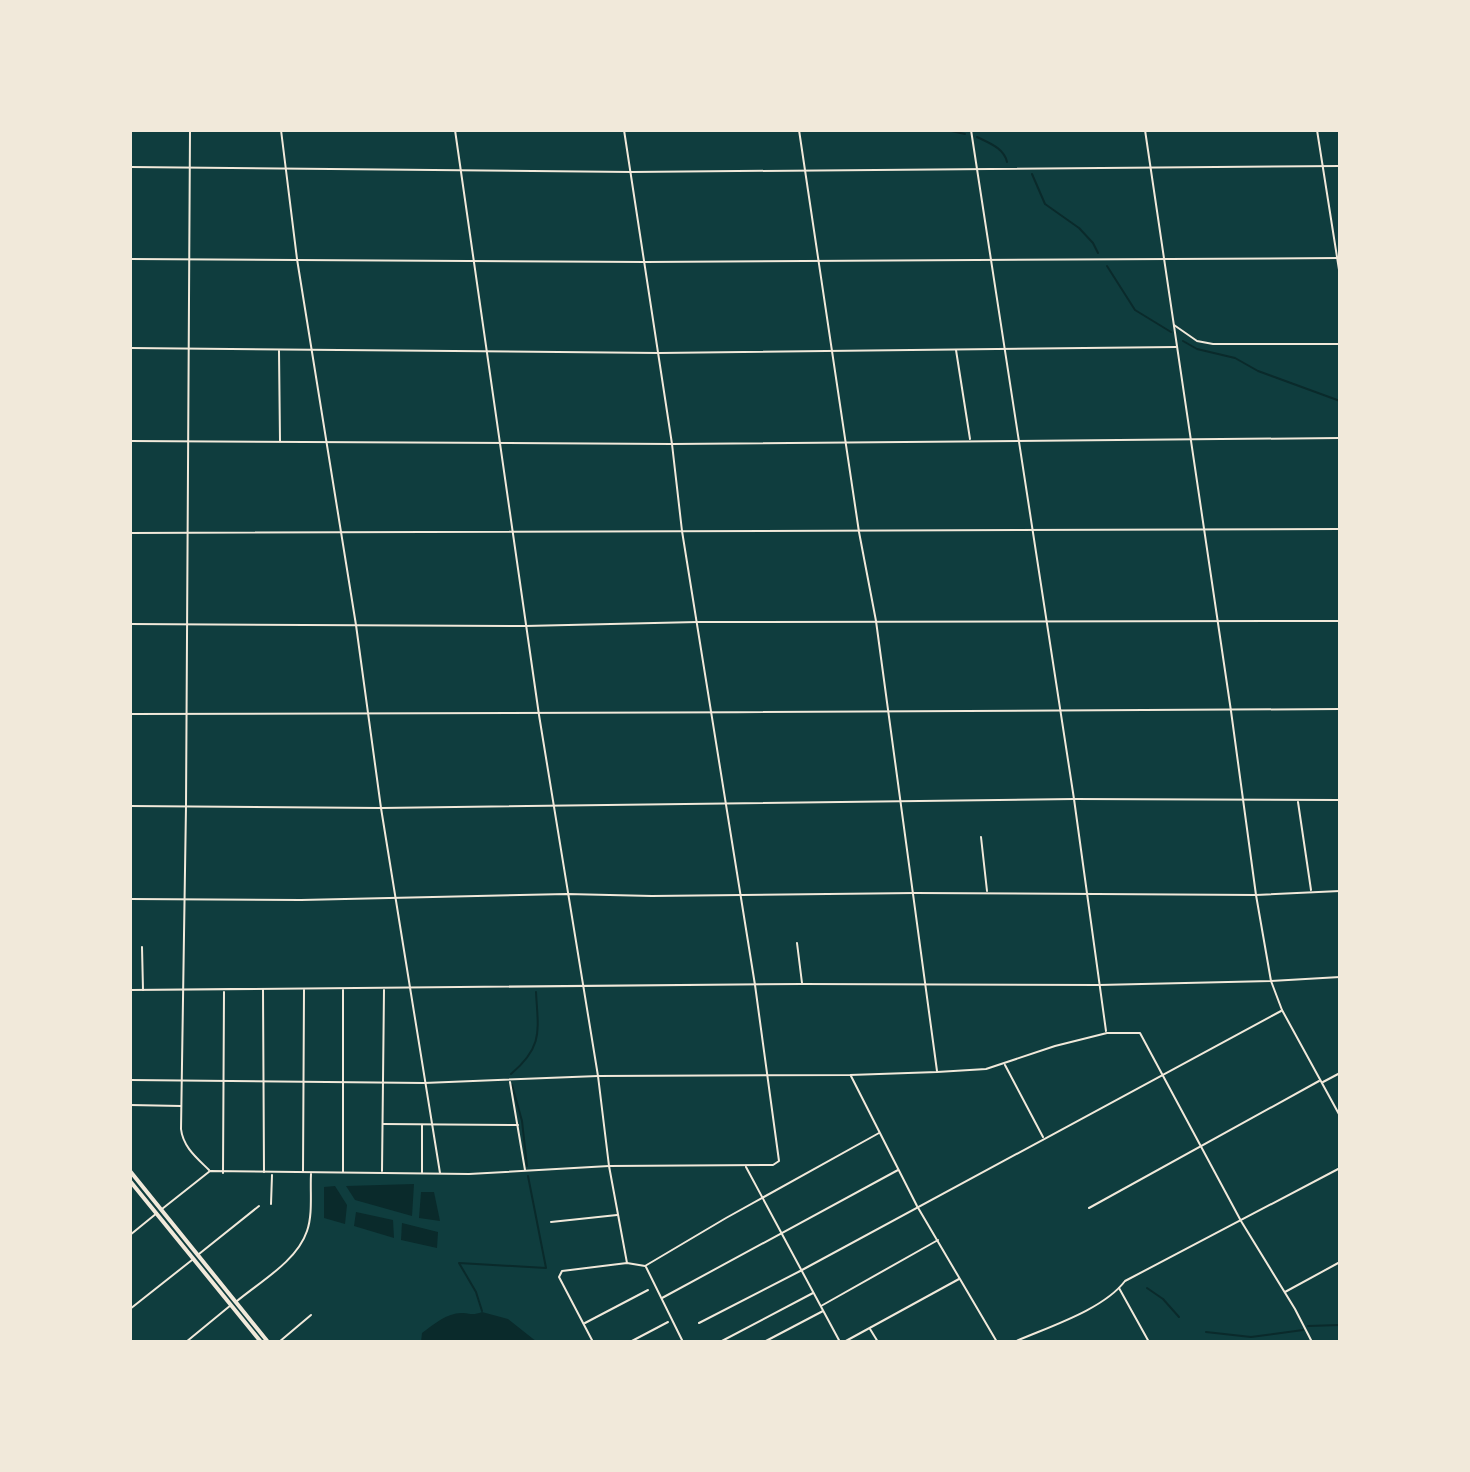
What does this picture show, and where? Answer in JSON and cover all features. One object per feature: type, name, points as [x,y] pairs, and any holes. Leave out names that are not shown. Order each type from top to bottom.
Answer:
[{"type":"main road","points":[[130,1171],[261,1342]]},
{"type":"main road","points":[[130,1181],[196,1256]]},
{"type":"main road","points":[[234,1304],[268,1342]]},
{"type":"street","points":[[190,130],[182,1140],[210,1171],[223,1173],[440,1174],[609,1166],[773,1165],[779,1159],[768,1074],[682,531],[659,353],[624,130]]},
{"type":"street","points":[[281,130],[297,259],[440,1174]]},
{"type":"street","points":[[455,130],[515,533],[525,626],[598,1076],[609,1166],[627,1263]]},
{"type":"street","points":[[799,130],[859,532],[876,621],[937,1072]]},
{"type":"street","points":[[971,130],[1107,1033]]},
{"type":"street","points":[[1145,130],[1271,981],[1282,1010],[1340,1116]]},
{"type":"street","points":[[1317,130],[1340,276]]},
{"type":"street","points":[[130,167],[631,172],[1340,166]]},
{"type":"street","points":[[130,259],[645,262],[1339,258]]},
{"type":"street","points":[[1173,324],[1197,341],[1213,344],[1340,344]]},
{"type":"street","points":[[130,348],[659,353],[1176,347]]},
{"type":"street","points":[[956,349],[970,440]]},
{"type":"street","points":[[279,350],[280,441]]},
{"type":"street","points":[[130,441],[672,444],[1340,438]]},
{"type":"street","points":[[130,533],[1340,529]]},
{"type":"street","points":[[130,624],[525,626],[697,622],[1340,621]]},
{"type":"street","points":[[130,714],[539,715],[710,711],[1340,709]]},
{"type":"street","points":[[130,806],[381,808],[1074,799],[1340,800]]},
{"type":"street","points":[[1298,801],[1311,891]]},
{"type":"street","points":[[981,837],[987,893]]},
{"type":"street","points":[[130,899],[1087,892],[1256,895],[1340,891]]},
{"type":"street","points":[[797,943],[802,984]]},
{"type":"street","points":[[142,947],[143,990]]},
{"type":"street","points":[[130,990],[802,984],[1099,985],[1340,977]]},
{"type":"street","points":[[343,989],[343,1173]]},
{"type":"street","points":[[382,1174],[384,989]]},
{"type":"street","points":[[223,1173],[224,990]]},
{"type":"street","points":[[263,990],[264,1173]]},
{"type":"street","points":[[302,1173],[304,990]]},
{"type":"street","points":[[699,1323],[1282,1010]]},
{"type":"street","points":[[130,1080],[424,1083],[598,1076],[937,1072],[986,1069],[1107,1033],[1140,1033],[1241,1221],[1312,1342]]},
{"type":"street","points":[[1005,1064],[1043,1138]]},
{"type":"street","points":[[1089,1208],[1340,1073]]},
{"type":"street","points":[[850,1075],[917,1206],[997,1342]]},
{"type":"street","points":[[509,1080],[525,1171]]},
{"type":"street","points":[[130,1105],[182,1106]]},
{"type":"street","points":[[382,1124],[518,1125]]},
{"type":"street","points":[[422,1125],[422,1174]]},
{"type":"street","points":[[593,1342],[559,1277],[562,1271],[627,1263],[645,1266],[879,1133]]},
{"type":"street","points":[[745,1166],[842,1342],[960,1278]]},
{"type":"street","points":[[1014,1342],[1088,1308],[1125,1281],[1340,1168]]},
{"type":"street","points":[[662,1298],[899,1169]]},
{"type":"street","points":[[130,1235],[210,1171]]},
{"type":"street","points":[[271,1204],[272,1173]]},
{"type":"street","points":[[186,1342],[294,1254],[304,1238],[310,1219],[311,1173]]},
{"type":"street","points":[[130,1309],[259,1206]]},
{"type":"street","points":[[551,1222],[618,1215]]},
{"type":"street","points":[[764,1342],[939,1240]]},
{"type":"street","points":[[1284,1292],[1340,1262]]},
{"type":"street","points":[[645,1266],[683,1342]]},
{"type":"street","points":[[1119,1288],[1149,1342]]},
{"type":"street","points":[[584,1324],[648,1290]]},
{"type":"street","points":[[720,1342],[814,1292]]},
{"type":"street","points":[[279,1342],[311,1315]]},
{"type":"street","points":[[630,1342],[668,1322]]},
{"type":"street","points":[[870,1329],[878,1342]]},
{"type":"water","points":[[414,1184],[412,1216],[355,1200],[346,1186]]},
{"type":"water","points":[[335,1186],[347,1205],[345,1224],[324,1218],[324,1187]]},
{"type":"water","points":[[421,1192],[434,1192],[440,1221],[419,1218]]},
{"type":"water","points":[[356,1212],[393,1220],[394,1238],[354,1226]]},
{"type":"water","points":[[402,1223],[438,1232],[437,1248],[401,1240]]},
{"type":"water","points":[[482,1312],[508,1319],[537,1342],[421,1342],[422,1333],[436,1322],[457,1313]]},
{"type":"waterway","points":[[947,130],[965,134]]},
{"type":"waterway","points":[[977,137],[999,150],[1007,162]]},
{"type":"waterway","points":[[1032,174],[1045,204],[1079,228],[1098,253]]},
{"type":"waterway","points":[[1107,266],[1135,310],[1171,332]]},
{"type":"waterway","points":[[1183,341],[1197,349],[1235,358],[1258,371],[1340,401]]},
{"type":"waterway","points":[[511,1074],[529,1055],[537,1037],[536,992]]},
{"type":"waterway","points":[[512,1085],[522,1121],[527,1166]]},
{"type":"waterway","points":[[482,1311],[476,1292],[459,1263],[546,1268],[528,1176]]},
{"type":"waterway","points":[[1147,1288],[1163,1299],[1179,1317]]},
{"type":"waterway","points":[[1308,1326],[1340,1325]]},
{"type":"waterway","points":[[1206,1332],[1251,1337],[1303,1330]]}]
